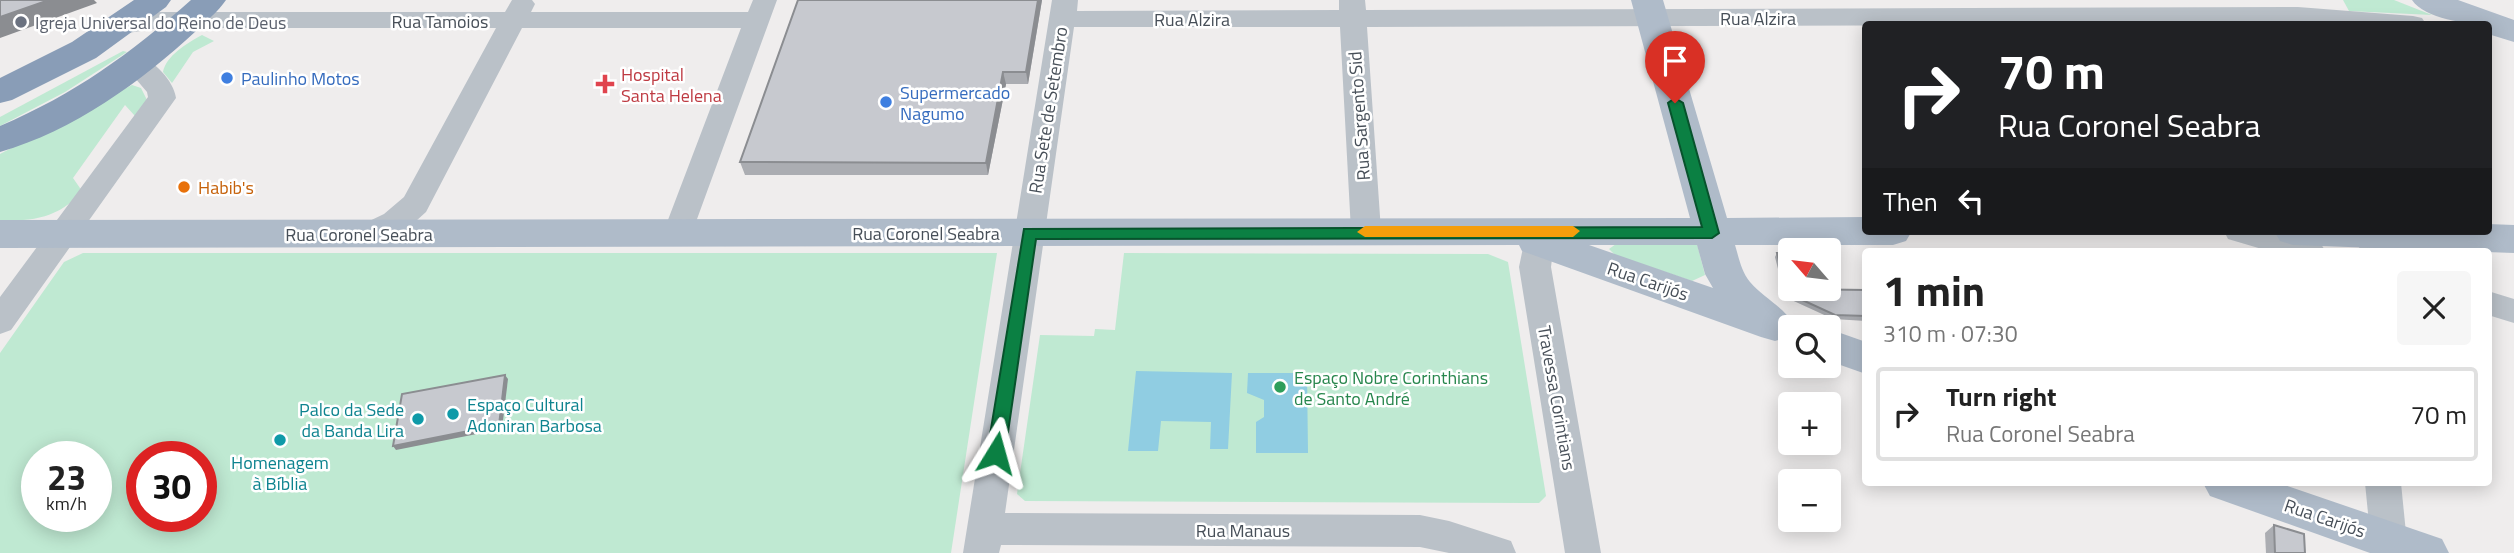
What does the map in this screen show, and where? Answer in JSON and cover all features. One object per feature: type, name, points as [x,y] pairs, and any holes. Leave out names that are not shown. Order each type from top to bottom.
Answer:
[{"type":"highway","points":[[0,92],[63,62],[122,26],[155,0]]},
{"type":"highway","points":[[0,140],[87,96],[137,64],[199,10]]},
{"type":"highway","points":[[0,106],[24,93],[63,62]]},
{"type":"main road","points":[[2428,0],[2483,21]]},
{"type":"main road","points":[[2493,0],[2514,8]]},
{"type":"main road","points":[[1650,9],[1724,274],[1737,293],[1778,325]]},
{"type":"main road","points":[[2492,25],[2514,33]]},
{"type":"main road","name":"Rua Coronel Seabra","points":[[0,234],[1366,232],[1523,237],[1862,231]]},
{"type":"main road","points":[[2330,235],[2368,239],[2514,239]]},
{"type":"main road","name":"Rua Carijós","points":[[1523,237],[1778,327]]},
{"type":"main road","points":[[1674,290],[1709,288],[1718,283],[1724,274]]},
{"type":"main road","points":[[1841,349],[1862,357]]},
{"type":"main road","name":"Rua Carijós","points":[[2233,486],[2401,549]]},
{"type":"street","name":"Rua Alzira","points":[[1063,10],[1650,9],[2213,20],[2298,15],[2375,21]]},
{"type":"street","name":"Rua Tamoios","points":[[122,26],[199,10],[762,10]]},
{"type":"street","points":[[372,233],[396,222],[415,204],[518,10]]},
{"type":"street","points":[[678,233],[762,10]]},
{"type":"street","name":"Rua Sete de Setembro","points":[[983,541],[1063,10]]},
{"type":"street","name":"Rua Sargento Sid","points":[[1352,10],[1366,232]]},
{"type":"street","points":[[2492,31],[2514,33]]},
{"type":"street","points":[[0,321],[162,98],[161,90],[137,64]]},
{"type":"street","points":[[415,204],[418,222],[441,234]]},
{"type":"street","points":[[2253,235],[2296,248]]},
{"type":"street","name":"Travessa Corintians","points":[[1523,237],[1535,267],[1583,553]]},
{"type":"street","points":[[2492,304],[2514,311]]},
{"type":"street","points":[[2384,486],[2401,549]]},
{"type":"street","name":"Rua Manaus","points":[[983,541],[1387,542],[1420,531],[1449,537],[1497,553]]},
{"type":"green space","points":[[2343,0],[2394,0],[2432,15],[2349,11]]},
{"type":"green space","points":[[202,35],[214,41],[193,52],[172,83],[163,72],[168,61],[184,46]]},
{"type":"green space","points":[[123,51],[127,52],[65,92],[0,126],[0,117]]},
{"type":"green space","points":[[132,85],[141,88],[147,100],[135,116],[125,105],[73,178],[82,191],[64,207],[45,216],[0,221],[0,154]]},
{"type":"green space","points":[[1616,244],[1697,244],[1705,275],[1692,281],[1615,255],[1609,249]]},
{"type":"green space","points":[[83,253],[997,253],[951,553],[0,553],[0,353],[64,262]]},
{"type":"green space","name":"Espaço Nobre Corinthians de Santo André","points":[[1124,253],[1488,254],[1508,262],[1546,496],[1539,503],[1025,501],[1017,494],[1040,335],[1094,336],[1095,329],[1115,330]]},
{"type":"water","points":[[1136,371],[1232,373],[1228,449],[1210,449],[1211,422],[1161,421],[1158,451],[1128,451]]},
{"type":"water","points":[[1248,373],[1307,373],[1308,453],[1256,453],[1256,422],[1264,417],[1264,400],[1247,393]]},
{"type":"building","points":[[0,0],[49,0],[0,17]]},
{"type":"building","name":"Supermercado Nagumo","points":[[798,0],[1038,0],[1026,72],[1003,72],[986,163],[740,162]]},
{"type":"building","points":[[1841,290],[1862,290],[1862,316],[1835,315],[1804,301],[1841,301]]},
{"type":"building","name":"Espaço Cultural Adoniran Barbosa","points":[[505,375],[499,425],[393,446],[402,394]]},
{"type":"building","points":[[2274,525],[2304,534],[2305,553],[2275,553]]},
{"type":"slow traffic","points":[[1365,232],[1573,231]]},
{"type":"place","name":"Igreja Universal do Reino de Deus","points":[[21,22]]},
{"type":"place","name":"Paulinho Motos","points":[[227,78]]},
{"type":"place","name":"Hospital Santa Helena","points":[[605,84]]},
{"type":"place","name":"Supermercado Nagumo","points":[[886,102]]},
{"type":"place","name":"Habib's","points":[[184,187]]},
{"type":"place","name":"Espaço Nobre Corinthians de Santo André","points":[[1280,387]]},
{"type":"place","name":"Espaço Cultural Adoniran Barbosa","points":[[453,414]]},
{"type":"place","name":"Palco da Sede da Banda Lira","points":[[418,419]]},
{"type":"place","name":"Homenagem à Bíblia","points":[[280,440]]},
{"type":"route","points":[[996,453],[1029,233],[1712,233],[1675,103]]}]
